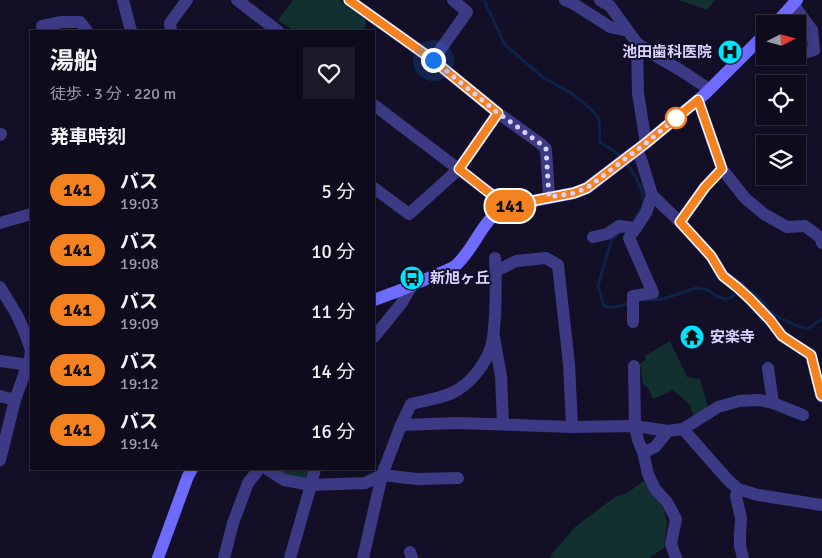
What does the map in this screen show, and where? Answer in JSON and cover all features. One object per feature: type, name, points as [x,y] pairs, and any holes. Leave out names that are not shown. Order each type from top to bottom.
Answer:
[{"type":"street","points":[[123,0],[131,30]]},
{"type":"street","points":[[171,30],[170,23],[187,0]]},
{"type":"street","points":[[237,0],[277,30]]},
{"type":"street","points":[[349,0],[374,26],[433,60],[498,113],[541,144],[546,149],[549,197]]},
{"type":"street","points":[[433,60],[467,12],[453,0]]},
{"type":"street","points":[[565,0],[610,27],[628,30]]},
{"type":"street","points":[[600,0],[610,6],[637,43],[709,89]]},
{"type":"street","points":[[783,15],[795,2],[803,15]]},
{"type":"street","points":[[806,20],[812,30],[814,50],[806,52]]},
{"type":"street","points":[[42,26],[62,22],[80,22],[86,30]]},
{"type":"street","points":[[637,43],[642,162],[652,195],[711,256],[723,276],[751,300],[782,336],[811,355],[822,396]]},
{"type":"street","points":[[375,300],[439,274],[462,261],[487,224],[506,206],[587,188],[698,100],[756,47]]},
{"type":"street","points":[[698,100],[722,169],[745,198],[764,214],[788,228],[805,226],[821,238],[822,243]]},
{"type":"street","points":[[375,106],[506,206]]},
{"type":"street","points":[[375,189],[409,214],[459,169],[498,113]]},
{"type":"street","points":[[680,222],[705,187],[722,169]]},
{"type":"street","points":[[633,322],[633,296],[653,293],[629,238],[646,213],[652,195]]},
{"type":"street","points":[[0,223],[30,214]]},
{"type":"street","points":[[593,237],[606,234],[620,226],[636,228]]},
{"type":"street","points":[[362,558],[382,475],[411,404],[458,390],[471,379],[485,360],[491,347],[494,335],[495,258]]},
{"type":"street","points":[[496,271],[516,261],[546,258],[558,265],[569,364],[572,427]]},
{"type":"street","points":[[375,336],[401,304],[413,284]]},
{"type":"street","points":[[0,287],[17,315],[30,347]]},
{"type":"street","points":[[494,335],[499,359],[503,424]]},
{"type":"street","points":[[0,460],[15,400],[30,358]]},
{"type":"street","points":[[0,361],[28,365]]},
{"type":"street","points":[[634,366],[635,426],[638,440],[648,474],[655,489],[667,502],[676,519],[671,544],[677,558]]},
{"type":"street","points":[[768,368],[773,403]]},
{"type":"street","points":[[0,396],[15,400]]},
{"type":"street","points":[[401,425],[457,423],[572,427],[635,426],[668,431],[683,429],[718,407],[739,401],[759,400],[773,403],[804,415]]},
{"type":"street","points":[[683,429],[738,489],[758,495],[822,505]]},
{"type":"street","points":[[643,452],[655,447],[668,431]]},
{"type":"street","points":[[157,557],[191,470]]},
{"type":"street","points":[[224,558],[233,523],[248,483],[258,470]]},
{"type":"street","points":[[269,470],[284,480],[311,485],[365,483],[382,475],[417,479],[458,478]]},
{"type":"street","points":[[290,558],[315,470]]},
{"type":"street","points":[[738,489],[736,496],[741,518],[740,546],[744,558]]},
{"type":"green space","points":[[293,0],[339,0],[366,20],[366,26],[363,30],[293,30],[278,20]]},
{"type":"green space","points":[[679,0],[715,0],[707,10]]},
{"type":"green space","points":[[670,341],[687,377],[700,379],[708,408],[694,417],[690,405],[673,390],[653,399],[648,388],[643,384],[640,364],[646,360],[645,356]]},
{"type":"green space","points":[[275,470],[310,470],[308,477],[302,481]]},
{"type":"green space","points":[[644,481],[663,508],[667,522],[664,548],[649,558],[550,558],[575,527],[615,497],[627,493]]},
{"type":"waterway","points":[[484,0],[505,45],[544,78],[571,93],[591,109],[599,119],[600,142],[622,158]]},
{"type":"waterway","points":[[626,163],[638,182],[643,195],[643,205],[634,220]]},
{"type":"waterway","points":[[626,230],[611,241],[598,286],[605,307],[615,307],[631,303]]},
{"type":"waterway","points":[[644,300],[663,299],[696,288],[708,290],[716,296],[725,299],[738,292]]},
{"type":"waterway","points":[[747,291],[763,301],[770,311],[795,325],[809,328],[822,319]]},
{"type":"bus line","name":"141","points":[[349,0],[433,60],[498,113],[459,169],[506,206],[574,193],[587,188],[698,100],[722,169],[705,187],[680,222],[711,256],[723,276],[751,300],[782,336],[811,355],[822,396]]},
{"type":"place","name":"池田歯科医院","points":[[730,52]]},
{"type":"place","name":"新旭ヶ丘","points":[[412,278]]},
{"type":"place","name":"安楽寺","points":[[692,337]]},
{"type":"route","points":[[433,60],[546,149],[549,197],[574,193],[587,188],[676,118]]}]
